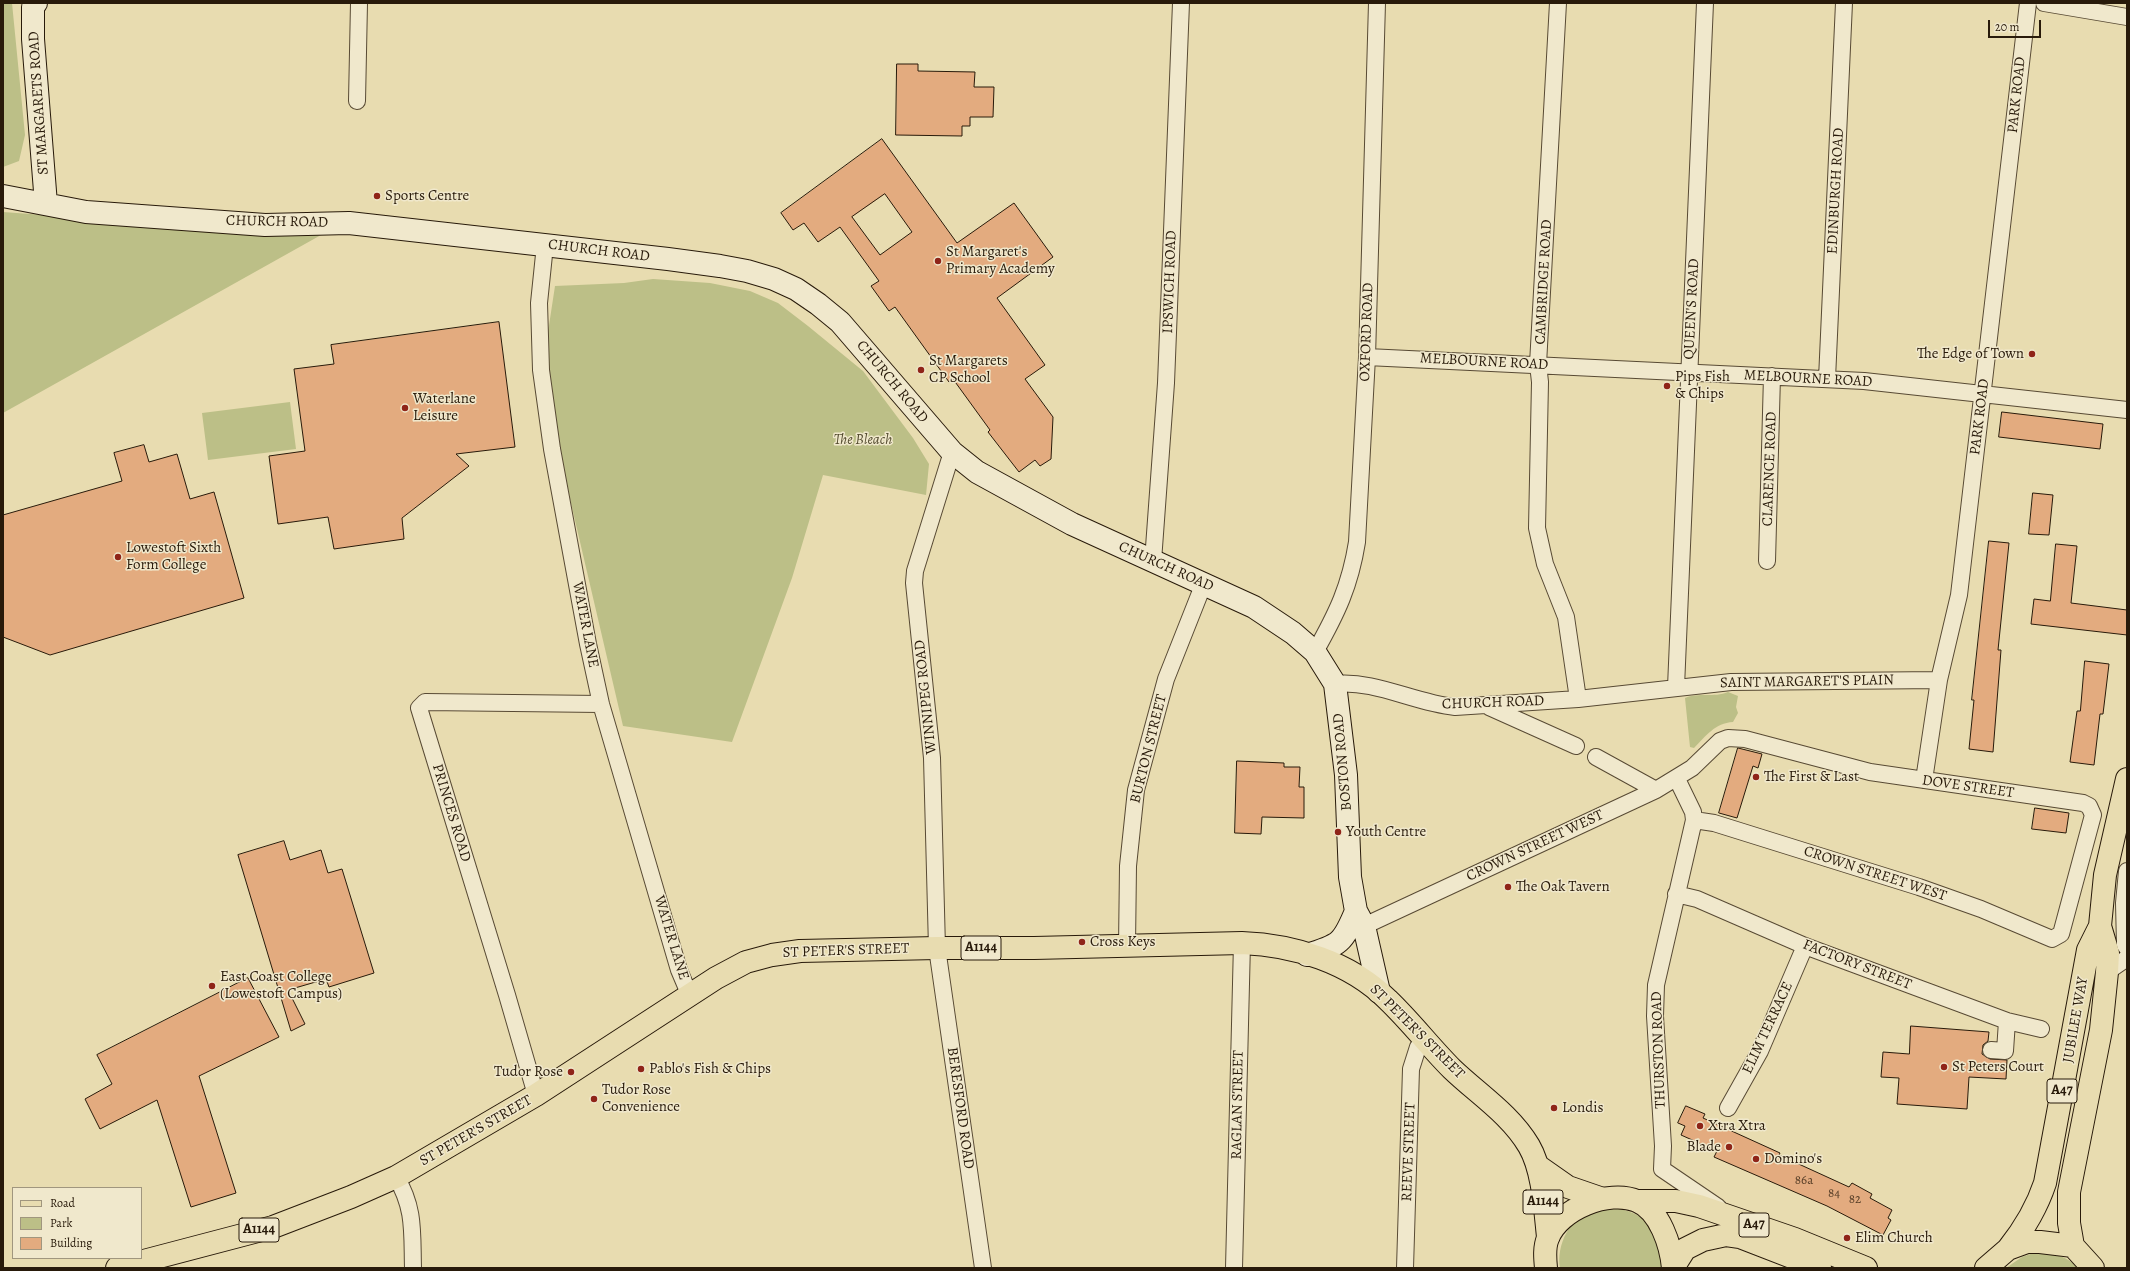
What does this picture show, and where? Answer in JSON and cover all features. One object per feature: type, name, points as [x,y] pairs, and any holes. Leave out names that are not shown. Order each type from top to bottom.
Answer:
[{"type":"main road","name":"ST MARGARETS ROAD","points":[[36,3],[33,7],[33,39],[46,204]]},
{"type":"main road","name":"CHURCH ROAD","points":[[3,196],[86,212],[265,225],[349,223],[545,244],[668,259],[747,271],[774,279],[796,289],[840,322],[952,452],[977,472],[1012,493],[1072,524],[1254,607],[1294,633],[1315,652],[1335,684]]},
{"type":"main road","name":"BOSTON ROAD","points":[[1335,684],[1346,776],[1350,878],[1357,921],[1379,992]]},
{"type":"main road","name":"JUBILEE WAY","points":[[2008,1249],[2023,1230],[2040,1197],[2045,1183],[2088,950],[2100,926],[2105,874],[2126,790]]},
{"type":"main road","points":[[1307,955],[1330,948],[1339,943],[1357,921]]},
{"type":"main road","name":"JUBILEE WAY","points":[[2073,1246],[2069,1222],[2069,1192],[2101,1030],[2107,972],[2108,952],[2100,926]]},
{"type":"main road","name":"ST PETER'S STREET","points":[[117,1268],[274,1227],[351,1197],[396,1177],[536,1095],[716,978],[746,962],[772,955],[800,951],[937,948],[1242,943],[1265,944],[1328,960],[1379,992],[1453,1069],[1512,1124],[1529,1146],[1538,1166],[1548,1237]]},
{"type":"main road","name":"A1144","points":[[1538,1166],[1568,1187],[1600,1198]]},
{"type":"main road","points":[[1546,1268],[1544,1258],[1548,1237],[1558,1224],[1584,1204],[1600,1198],[1637,1200],[1650,1211],[1665,1233],[1673,1268]]},
{"type":"main road","name":"A47","points":[[1637,1200],[1676,1201],[1795,1239],[1866,1268]]},
{"type":"main road","name":"A47","points":[[1673,1268],[1685,1250],[1703,1240],[1726,1235],[1740,1237],[1820,1268]]},
{"type":"main road","points":[[1985,1267],[2008,1249],[2027,1242],[2073,1246],[2094,1266]]},
{"type":"street","points":[[356,101],[359,3]]},
{"type":"street","name":"IPSWICH ROAD","points":[[1153,561],[1166,383],[1181,3]]},
{"type":"street","name":"OXFORD ROAD","points":[[1315,652],[1335,617],[1352,572],[1357,542],[1367,357],[1377,3]]},
{"type":"street","name":"CAMBRIDGE ROAD","points":[[1558,3],[1538,364],[1540,382],[1537,528],[1545,564],[1566,617],[1578,699]]},
{"type":"street","name":"QUEEN'S ROAD","points":[[1676,687],[1705,3]]},
{"type":"street","name":"EDINBURGH ROAD","points":[[1827,379],[1844,3]]},
{"type":"street","name":"PARK ROAD","points":[[1924,780],[1939,680],[1959,596],[2028,3]]},
{"type":"street","points":[[2044,3],[2127,17]]},
{"type":"street","name":"WATER LANE","points":[[545,244],[539,303],[540,370],[552,449],[588,644],[601,704],[679,970],[690,996]]},
{"type":"street","name":"MELBOURNE ROAD","points":[[1367,357],[1827,379],[1982,393],[2127,410]]},
{"type":"street","name":"CLARENCE ROAD","points":[[1767,561],[1772,376]]},
{"type":"street","name":"WINNIPEG ROAD","points":[[937,948],[932,758],[914,583],[915,570],[952,452]]},
{"type":"street","name":"BURTON STREET","points":[[1127,946],[1128,866],[1136,790],[1166,679],[1204,583]]},
{"type":"street","name":"SAINT MARGARET'S PLAIN","points":[[1676,687],[1731,682],[1939,680]]},
{"type":"street","name":"CHURCH ROAD","points":[[1335,684],[1366,685],[1435,705],[1455,707],[1578,699],[1676,687]]},
{"type":"street","name":"PRINCES ROAD","points":[[536,1095],[419,708],[421,704],[425,702],[601,704]]},
{"type":"street","points":[[1488,706],[1576,746]]},
{"type":"street","name":"DOVE STREET","points":[[1712,749],[1720,741],[1728,738],[1738,738],[1870,772],[2083,803],[2089,806],[2093,815],[2091,826],[2061,934],[2052,939]]},
{"type":"street","name":"CROWN STREET WEST","points":[[1357,921],[1656,790],[1677,779],[1692,768],[1712,749]]},
{"type":"street","points":[[1596,757],[1656,790]]},
{"type":"street","points":[[1677,779],[1693,812],[1694,820]]},
{"type":"street","name":"CROWN STREET WEST","points":[[1694,820],[1714,823],[1919,887],[1981,909],[2052,939]]},
{"type":"street","name":"THURSTON ROAD","points":[[1694,820],[1656,985],[1655,1016],[1663,1146],[1662,1170],[1736,1219]]},
{"type":"street","points":[[2127,871],[2124,903],[2125,945],[2127,948]]},
{"type":"street","name":"FACTORY STREET","points":[[1676,894],[1697,900],[1805,946],[2007,1021],[2041,1029]]},
{"type":"street","name":"RAGLAN STREET","points":[[1234,1268],[1242,943]]},
{"type":"street","name":"ELIM TERRACE","points":[[1728,1108],[1760,1051],[1805,946]]},
{"type":"street","name":"BERESFORD ROAD","points":[[937,948],[983,1268]]},
{"type":"street","points":[[2107,972],[2127,958]]},
{"type":"street","points":[[1992,1050],[2005,1051],[2007,1021]]},
{"type":"street","name":"REEVE STREET","points":[[1406,1268],[1411,1069],[1418,1047],[1424,1039]]},
{"type":"street","points":[[396,1177],[402,1187],[412,1213],[413,1268]]},
{"type":"green space","points":[[3,3],[12,3],[25,135],[19,161],[3,167]]},
{"type":"green space","points":[[3,212],[321,235],[3,413]]},
{"type":"green space","name":"The Bleach","points":[[653,279],[710,283],[750,291],[778,303],[863,371],[913,438],[929,464],[926,495],[823,475],[792,578],[732,742],[623,726],[570,499],[549,390],[546,345],[555,286],[624,283]]},
{"type":"green space","points":[[290,402],[296,449],[208,460],[202,413]]},
{"type":"green space","points":[[1728,692],[1738,696],[1736,707],[1738,713],[1733,722],[1721,725],[1707,735],[1694,748],[1690,747],[1685,698],[1695,695],[1717,695]]},
{"type":"green space","points":[[1601,1208],[1615,1208],[1637,1215],[1650,1226],[1657,1242],[1662,1264],[1661,1268],[1560,1268],[1560,1250],[1566,1233],[1571,1225],[1585,1214],[1593,1210]]},
{"type":"green space","points":[[2033,1253],[2046,1253],[2063,1257],[2078,1268],[2006,1268],[2022,1257]]},
{"type":"building","points":[[897,64],[918,64],[918,71],[975,72],[974,87],[994,87],[993,117],[970,117],[970,126],[962,126],[962,136],[896,135]]},
{"type":"building","points":[[882,139],[957,243],[1014,203],[1053,257],[997,298],[1045,365],[1025,379],[1053,417],[1051,459],[1040,466],[1035,460],[1019,472],[988,432],[990,430],[953,379],[949,382],[895,307],[889,311],[871,286],[879,281],[840,227],[818,242],[804,223],[793,230],[781,213]],"holes":[[[885,194],[912,232],[880,255],[852,217]]]},
{"type":"building","name":"Waterlane Leisure","points":[[499,322],[515,447],[456,454],[469,466],[402,518],[404,539],[334,549],[328,517],[278,524],[269,456],[305,451],[294,369],[334,364],[331,345]]},
{"type":"building","points":[[2002,412],[2103,424],[2100,449],[1999,437]]},
{"type":"building","name":"Lowestoft Sixth Form College","points":[[144,445],[149,462],[177,454],[190,499],[214,492],[244,598],[50,655],[3,637],[3,515],[122,481],[114,453]]},
{"type":"building","points":[[2033,493],[2053,495],[2049,535],[2029,534]]},
{"type":"building","points":[[1989,541],[2009,543],[1998,650],[2001,650],[1993,752],[1969,749],[1974,700],[1972,700]]},
{"type":"building","points":[[2056,544],[2077,546],[2071,603],[2127,610],[2127,635],[2031,624],[2034,599],[2050,601]]},
{"type":"building","points":[[2085,661],[2109,664],[2103,714],[2100,714],[2094,765],[2070,762],[2077,711],[2080,711]]},
{"type":"building","points":[[1738,748],[1762,754],[1758,768],[1753,766],[1737,818],[1719,813]]},
{"type":"building","points":[[1237,761],[1284,763],[1284,767],[1300,767],[1299,787],[1304,787],[1304,818],[1262,817],[1261,834],[1235,833]]},
{"type":"building","points":[[2035,808],[2069,813],[2066,833],[2032,829]]},
{"type":"building","points":[[284,841],[290,860],[321,850],[328,873],[342,869],[374,973],[329,987],[326,979],[288,990],[305,1024],[291,1031],[238,855]]},
{"type":"building","points":[[248,978],[279,1037],[199,1076],[236,1193],[191,1207],[157,1100],[100,1129],[85,1099],[112,1084],[97,1055]]},
{"type":"building","name":"St Peters Court","points":[[1911,1026],[1989,1032],[1988,1041],[1983,1045],[1982,1054],[1990,1059],[2007,1060],[2006,1079],[1969,1077],[1967,1109],[1897,1104],[1899,1078],[1881,1077],[1883,1052],[1909,1054]]},
{"type":"building","points":[[1686,1106],[1705,1114],[1703,1118],[1780,1153],[1779,1155],[1849,1187],[1852,1183],[1872,1194],[1870,1198],[1892,1210],[1888,1218],[1891,1220],[1883,1235],[1827,1206],[1714,1157],[1717,1151],[1681,1135],[1685,1126],[1678,1123]]},
{"type":"place","name":"Sports Centre","points":[[377,196]]},
{"type":"place","name":"St Margaret's Primary Academy","points":[[938,261]]},
{"type":"place","name":"The Edge of Town","points":[[2032,354]]},
{"type":"place","name":"St Margarets CP School","points":[[921,370]]},
{"type":"place","name":"Pips Fish & Chips","points":[[1667,386]]},
{"type":"place","name":"Waterlane Leisure","points":[[405,408]]},
{"type":"place","name":"Lowestoft Sixth Form College","points":[[118,557]]},
{"type":"place","name":"The First & Last","points":[[1756,777]]},
{"type":"place","name":"Youth Centre","points":[[1338,832]]},
{"type":"place","name":"The Oak Tavern","points":[[1508,887]]},
{"type":"place","name":"Cross Keys","points":[[1082,942]]},
{"type":"place","name":"East Coast College (Lowestoft Campus)","points":[[212,986]]},
{"type":"place","name":"St Peters Court","points":[[1944,1067]]},
{"type":"place","name":"Pablo's Fish & Chips","points":[[641,1069]]},
{"type":"place","name":"Tudor Rose","points":[[571,1072]]},
{"type":"place","name":"Tudor Rose Convenience","points":[[594,1099]]},
{"type":"place","name":"Londis","points":[[1554,1108]]},
{"type":"place","name":"Xtra Xtra","points":[[1700,1126]]},
{"type":"place","name":"Blade","points":[[1729,1147]]},
{"type":"place","name":"Domino's","points":[[1756,1159]]},
{"type":"place","name":"Elim Church","points":[[1847,1238]]}]
